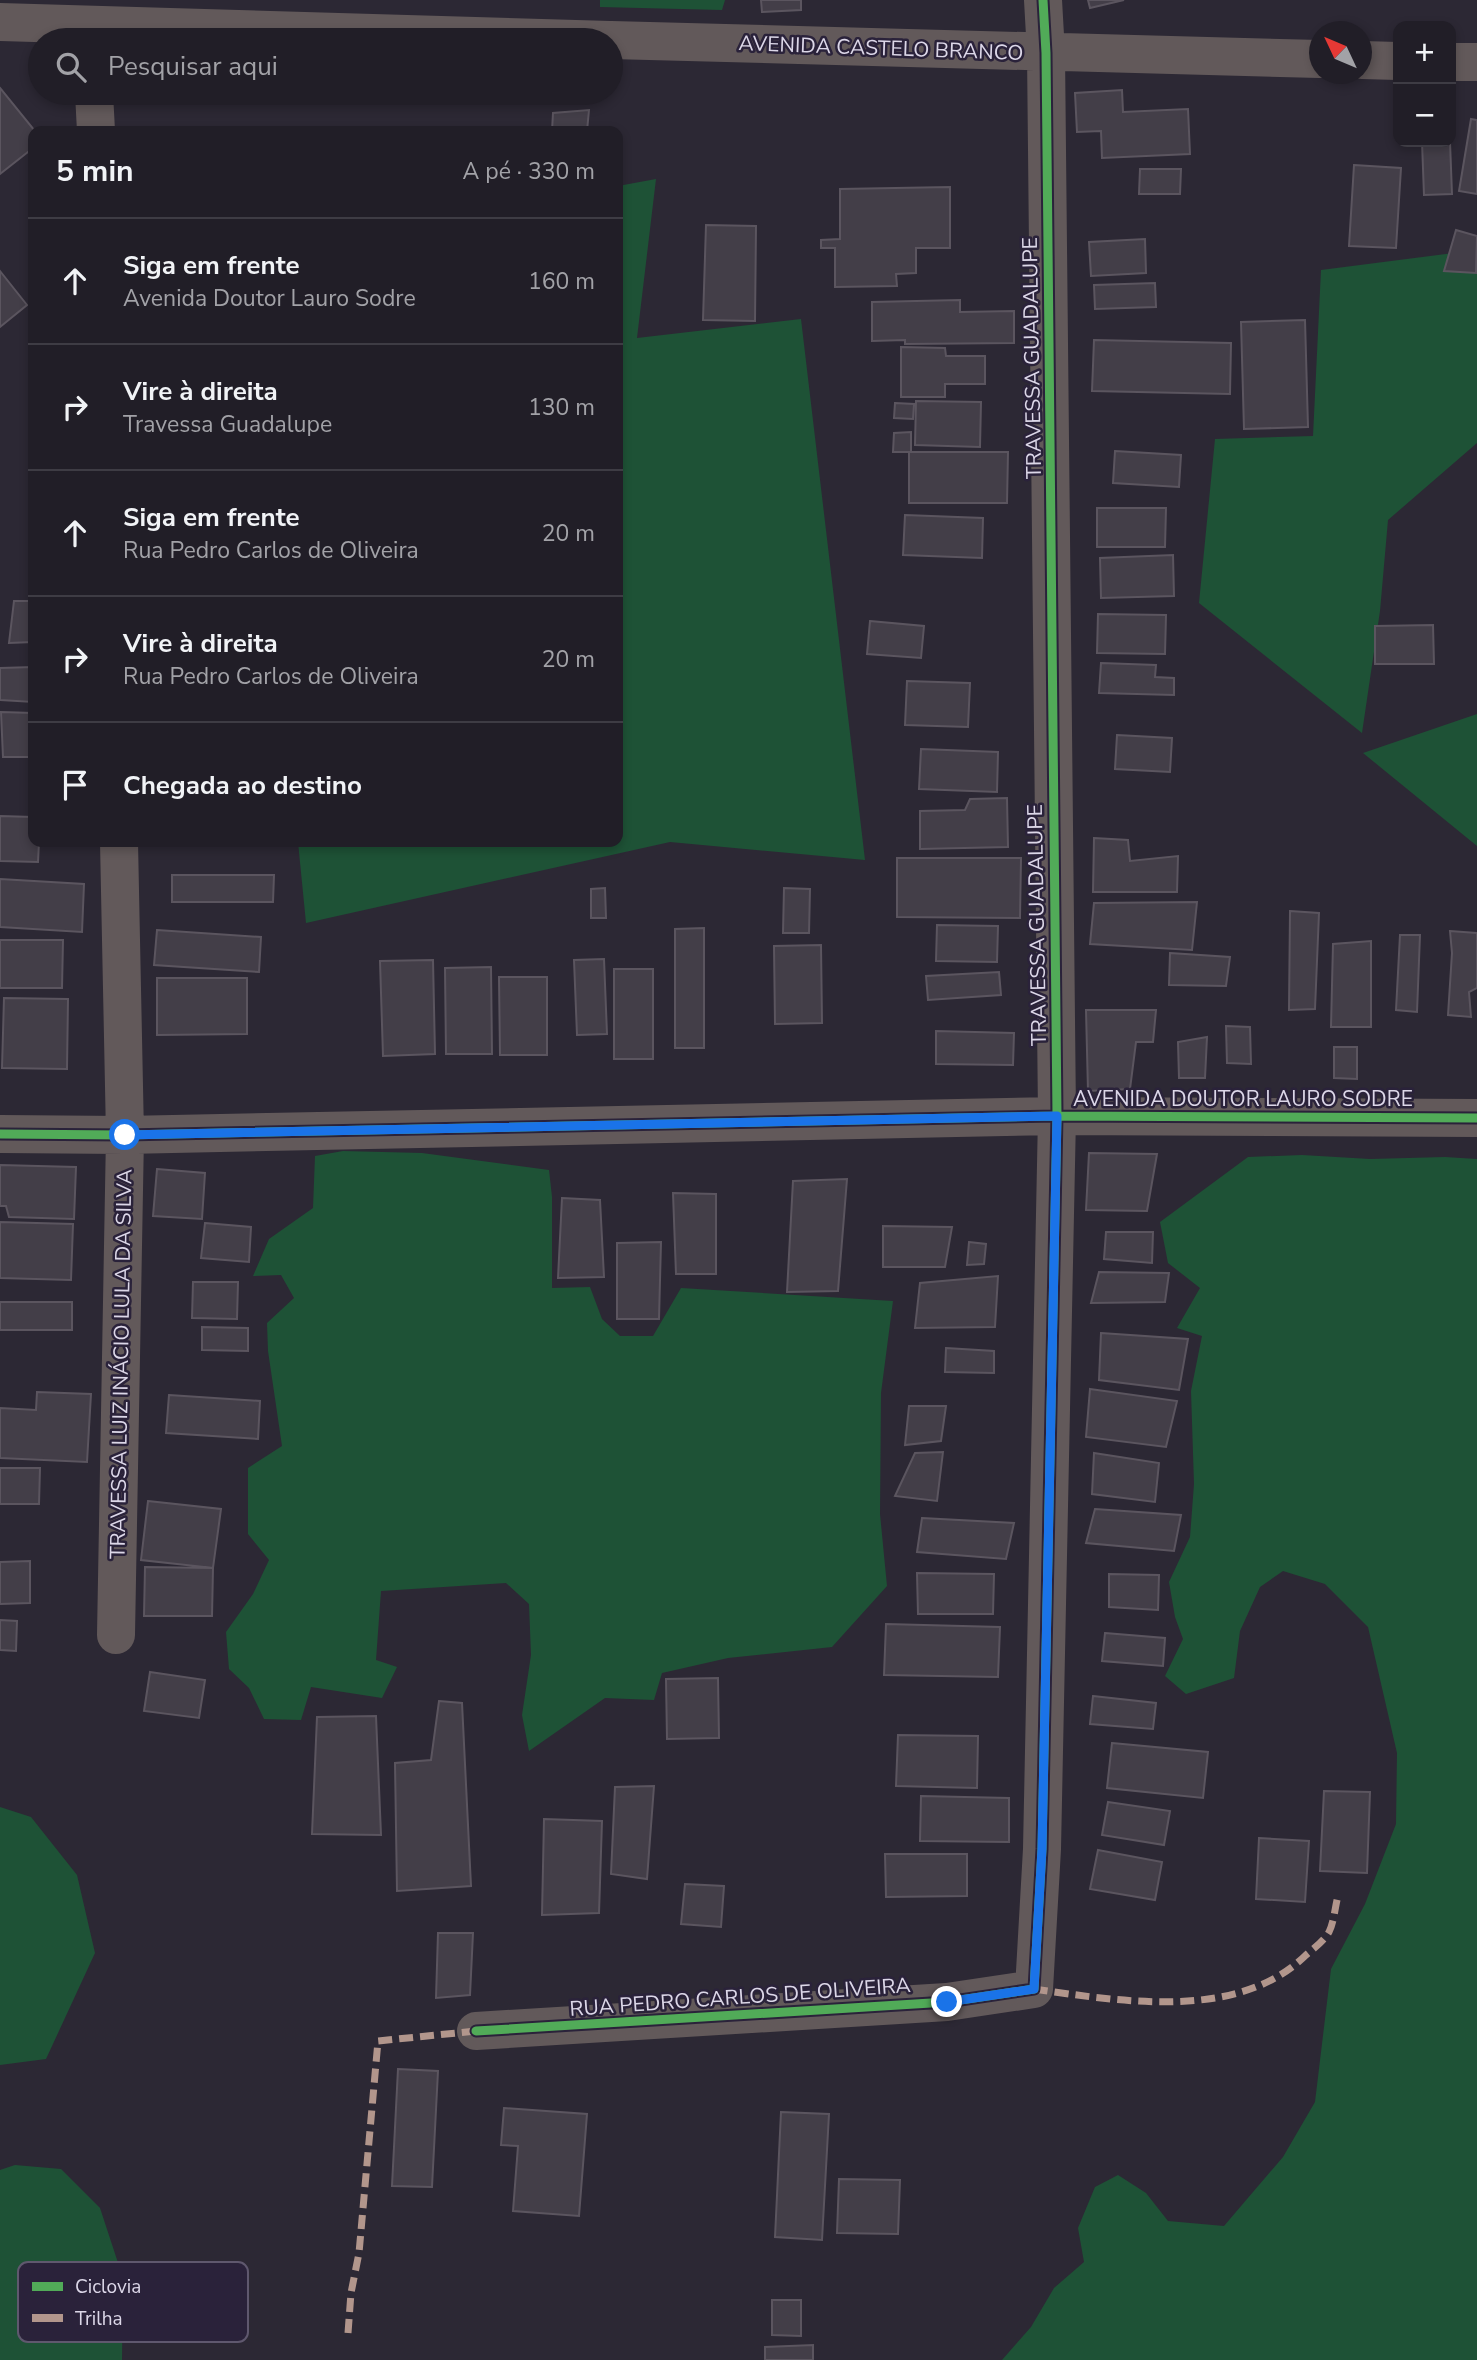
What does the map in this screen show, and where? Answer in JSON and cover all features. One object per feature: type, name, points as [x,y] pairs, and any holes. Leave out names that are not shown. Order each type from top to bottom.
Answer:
[{"type":"street","name":"TRAVESSA GUADALUPE","points":[[1042,1849],[1057,1116],[1046,53],[1043,0]]},
{"type":"street","name":"AVENIDA CASTELO BRANCO","points":[[0,22],[264,28]]},
{"type":"street","name":"AVENIDA CASTELO BRANCO","points":[[623,40],[1309,59]]},
{"type":"street","points":[[1372,60],[1393,61]]},
{"type":"street","points":[[1456,62],[1477,62]]},
{"type":"street","points":[[95,105],[96,126]]},
{"type":"street","name":"TRAVESSA LUIZ INÁCIO LULA DA SILVA","points":[[116,1635],[125,1135],[119,847]]},
{"type":"street","name":"AVENIDA DOUTOR LAURO SODRE","points":[[0,1134],[125,1135],[1057,1116],[1477,1118]]},
{"type":"street","name":"RUA PEDRO CARLOS DE OLIVEIRA","points":[[476,2031],[947,2002],[1034,1989],[1042,1849]]},
{"type":"green space","points":[[600,0],[725,0],[722,10],[600,7]]},
{"type":"green space","points":[[656,179],[637,338],[801,319],[865,860],[670,842],[306,923],[298,847],[623,847],[623,185]]},
{"type":"green space","points":[[1477,250],[1477,443],[1388,520],[1380,611],[1362,733],[1199,603],[1215,439],[1313,436],[1321,270]]},
{"type":"green space","points":[[1477,714],[1477,846],[1363,753]]},
{"type":"green space","points":[[343,1151],[422,1153],[549,1170],[552,1197],[552,1288],[590,1287],[602,1319],[620,1336],[653,1336],[681,1288],[893,1301],[881,1393],[880,1514],[887,1586],[832,1647],[728,1658],[662,1673],[654,1700],[605,1698],[529,1751],[522,1715],[531,1655],[529,1604],[506,1583],[381,1591],[376,1660],[397,1667],[382,1698],[311,1687],[301,1720],[264,1719],[249,1688],[229,1669],[226,1632],[253,1594],[269,1560],[248,1534],[248,1468],[282,1446],[268,1351],[267,1323],[294,1298],[281,1275],[253,1276],[269,1239],[313,1208],[315,1156]]},
{"type":"green space","points":[[1302,1155],[1370,1159],[1477,1159],[1477,2360],[1002,2360],[1031,2327],[1054,2288],[1084,2262],[1078,2228],[1095,2187],[1118,2175],[1146,2193],[1168,2221],[1224,2226],[1283,2157],[1315,2102],[1331,1969],[1365,1904],[1396,1824],[1397,1753],[1368,1627],[1325,1584],[1283,1571],[1260,1587],[1240,1631],[1234,1678],[1186,1694],[1165,1676],[1183,1639],[1175,1617],[1169,1582],[1190,1537],[1194,1484],[1191,1391],[1202,1336],[1177,1328],[1200,1288],[1168,1263],[1160,1222],[1248,1157]]},
{"type":"green space","points":[[0,1807],[31,1817],[77,1875],[95,1953],[46,2059],[0,2065]]},
{"type":"green space","points":[[15,2165],[61,2169],[100,2208],[118,2262],[18,2262],[18,2342],[122,2342],[122,2360],[0,2360],[0,2170]]},
{"type":"building","points":[[761,0],[801,0],[801,10],[762,12]]},
{"type":"building","points":[[1088,0],[1124,0],[1090,8]]},
{"type":"building","points":[[0,88],[31,126],[28,126],[28,152],[0,174]]},
{"type":"building","points":[[1122,90],[1123,112],[1188,109],[1190,154],[1102,158],[1101,131],[1077,132],[1075,93]]},
{"type":"building","points":[[589,110],[587,126],[552,126],[553,113]]},
{"type":"building","points":[[1471,119],[1477,120],[1477,194],[1459,191]]},
{"type":"building","points":[[1422,147],[1450,147],[1452,194],[1424,195]]},
{"type":"building","points":[[1354,165],[1401,168],[1396,248],[1349,246]]},
{"type":"building","points":[[1140,169],[1181,169],[1180,194],[1139,194]]},
{"type":"building","points":[[950,187],[950,248],[916,248],[916,273],[896,274],[897,286],[835,287],[835,248],[821,248],[821,240],[840,239],[840,189]]},
{"type":"building","points":[[706,225],[756,226],[755,321],[703,320]]},
{"type":"building","points":[[1456,230],[1477,236],[1476,273],[1444,271]]},
{"type":"building","points":[[1145,239],[1146,273],[1091,276],[1089,242]]},
{"type":"building","points":[[0,271],[27,305],[0,327]]},
{"type":"building","points":[[1155,283],[1156,307],[1095,309],[1094,285]]},
{"type":"building","points":[[960,300],[960,312],[1014,311],[1014,343],[905,344],[905,340],[872,341],[872,302]]},
{"type":"building","points":[[1305,320],[1308,427],[1244,429],[1241,322]]},
{"type":"building","points":[[1094,340],[1231,343],[1230,394],[1092,391]]},
{"type":"building","points":[[901,347],[945,348],[946,356],[985,356],[985,384],[945,384],[945,397],[901,397]]},
{"type":"building","points":[[916,401],[981,402],[980,447],[915,445]]},
{"type":"building","points":[[895,403],[914,404],[913,419],[894,418]]},
{"type":"building","points":[[911,432],[911,452],[893,452],[894,433]]},
{"type":"building","points":[[1115,451],[1181,455],[1179,487],[1113,483]]},
{"type":"building","points":[[909,452],[1008,452],[1007,503],[909,503]]},
{"type":"building","points":[[1097,508],[1166,508],[1165,547],[1097,547]]},
{"type":"building","points":[[905,515],[983,518],[982,558],[903,555]]},
{"type":"building","points":[[1173,555],[1174,596],[1101,598],[1100,558]]},
{"type":"building","points":[[14,601],[28,601],[28,642],[9,643]]},
{"type":"building","points":[[1098,614],[1166,615],[1165,654],[1097,653]]},
{"type":"building","points":[[870,621],[924,626],[921,658],[867,654]]},
{"type":"building","points":[[1433,625],[1434,664],[1375,664],[1375,626]]},
{"type":"building","points":[[1101,663],[1156,665],[1155,677],[1174,678],[1174,695],[1099,693]]},
{"type":"building","points":[[28,667],[28,702],[0,700],[0,668]]},
{"type":"building","points":[[907,681],[970,683],[968,727],[905,725]]},
{"type":"building","points":[[1,712],[28,713],[28,757],[3,757]]},
{"type":"building","points":[[1117,735],[1172,738],[1170,772],[1115,769]]},
{"type":"building","points":[[921,749],[998,752],[997,792],[919,789]]},
{"type":"building","points":[[1007,798],[1008,847],[920,849],[920,811],[965,810],[970,799]]},
{"type":"building","points":[[0,816],[28,817],[28,847],[39,847],[38,862],[0,861]]},
{"type":"building","points":[[1094,838],[1128,840],[1130,861],[1178,856],[1177,892],[1093,892]]},
{"type":"building","points":[[897,858],[1021,858],[1020,918],[897,917]]},
{"type":"building","points":[[172,875],[274,875],[273,902],[172,902]]},
{"type":"building","points":[[0,879],[84,884],[82,932],[0,927]]},
{"type":"building","points":[[605,888],[606,918],[591,918],[591,889]]},
{"type":"building","points":[[784,888],[810,889],[809,933],[783,933]]},
{"type":"building","points":[[1197,902],[1192,950],[1090,944],[1094,903]]},
{"type":"building","points":[[1290,911],[1319,913],[1315,1009],[1289,1010]]},
{"type":"building","points":[[937,925],[998,926],[997,962],[936,961]]},
{"type":"building","points":[[704,928],[704,1048],[675,1048],[675,929]]},
{"type":"building","points":[[157,930],[261,937],[259,972],[154,965]]},
{"type":"building","points":[[1450,931],[1477,933],[1477,988],[1469,992],[1471,1017],[1448,1015],[1452,953]]},
{"type":"building","points":[[1400,935],[1420,935],[1417,1012],[1396,1010]]},
{"type":"building","points":[[0,940],[63,940],[62,988],[0,988]]},
{"type":"building","points":[[1371,941],[1371,1027],[1331,1027],[1333,944]]},
{"type":"building","points":[[821,945],[822,1023],[775,1024],[774,946]]},
{"type":"building","points":[[1170,953],[1230,957],[1226,986],[1169,985]]},
{"type":"building","points":[[604,959],[607,1034],[577,1035],[574,960]]},
{"type":"building","points":[[433,960],[435,1054],[383,1056],[380,961]]},
{"type":"building","points":[[491,967],[492,1054],[446,1054],[445,968]]},
{"type":"building","points":[[614,969],[653,969],[653,1059],[614,1059]]},
{"type":"building","points":[[999,972],[1001,995],[928,1000],[926,976]]},
{"type":"building","points":[[499,977],[547,977],[547,1055],[500,1055]]},
{"type":"building","points":[[157,978],[247,978],[247,1034],[157,1035]]},
{"type":"building","points":[[4,998],[68,999],[67,1069],[2,1068]]},
{"type":"building","points":[[1086,1010],[1156,1010],[1153,1042],[1136,1042],[1130,1089],[1088,1091]]},
{"type":"building","points":[[1226,1026],[1250,1027],[1251,1064],[1227,1063]]},
{"type":"building","points":[[936,1031],[1014,1033],[1013,1065],[936,1064]]},
{"type":"building","points":[[1207,1037],[1205,1078],[1179,1078],[1178,1042]]},
{"type":"building","points":[[1334,1047],[1357,1047],[1357,1079],[1334,1078]]},
{"type":"building","points":[[1089,1153],[1157,1154],[1147,1211],[1086,1210]]},
{"type":"building","points":[[0,1165],[76,1167],[74,1219],[9,1217],[6,1206],[0,1206]]},
{"type":"building","points":[[157,1169],[205,1173],[202,1219],[153,1216]]},
{"type":"building","points":[[847,1179],[838,1291],[787,1292],[793,1181]]},
{"type":"building","points":[[673,1193],[716,1194],[716,1274],[676,1274]]},
{"type":"building","points":[[562,1198],[600,1200],[604,1277],[558,1278]]},
{"type":"building","points":[[0,1222],[73,1224],[71,1280],[0,1278]]},
{"type":"building","points":[[205,1223],[251,1227],[249,1262],[201,1258]]},
{"type":"building","points":[[883,1226],[952,1227],[945,1267],[883,1267]]},
{"type":"building","points":[[1106,1232],[1153,1232],[1152,1263],[1104,1259]]},
{"type":"building","points":[[661,1242],[659,1319],[617,1319],[617,1243]]},
{"type":"building","points":[[969,1242],[986,1244],[984,1264],[967,1265]]},
{"type":"building","points":[[1099,1272],[1169,1273],[1165,1302],[1091,1303]]},
{"type":"building","points":[[998,1276],[995,1327],[915,1328],[920,1283]]},
{"type":"building","points":[[193,1282],[238,1282],[237,1319],[192,1318]]},
{"type":"building","points":[[0,1302],[72,1302],[72,1330],[0,1330]]},
{"type":"building","points":[[202,1327],[248,1328],[248,1351],[202,1350]]},
{"type":"building","points":[[1101,1333],[1188,1339],[1179,1390],[1099,1380]]},
{"type":"building","points":[[946,1348],[994,1351],[994,1373],[945,1372]]},
{"type":"building","points":[[1090,1389],[1177,1401],[1166,1447],[1086,1437]]},
{"type":"building","points":[[37,1392],[91,1394],[87,1462],[0,1458],[0,1408],[36,1410]]},
{"type":"building","points":[[169,1395],[260,1401],[258,1439],[166,1433]]},
{"type":"building","points":[[909,1406],[946,1406],[941,1441],[905,1445]]},
{"type":"building","points":[[943,1452],[937,1501],[895,1496],[915,1453]]},
{"type":"building","points":[[1094,1453],[1159,1463],[1155,1502],[1092,1494]]},
{"type":"building","points":[[0,1468],[40,1468],[39,1504],[0,1504]]},
{"type":"building","points":[[148,1501],[221,1509],[213,1568],[141,1560]]},
{"type":"building","points":[[1095,1509],[1181,1515],[1174,1551],[1086,1543]]},
{"type":"building","points":[[922,1518],[1014,1523],[1006,1559],[917,1552]]},
{"type":"building","points":[[30,1561],[30,1603],[0,1604],[0,1562]]},
{"type":"building","points":[[145,1567],[213,1568],[212,1616],[144,1616]]},
{"type":"building","points":[[917,1573],[994,1574],[993,1614],[918,1614]]},
{"type":"building","points":[[1109,1574],[1159,1575],[1158,1610],[1109,1607]]},
{"type":"building","points":[[0,1620],[17,1621],[16,1651],[0,1650]]},
{"type":"building","points":[[886,1624],[1000,1627],[998,1677],[884,1675]]},
{"type":"building","points":[[1105,1633],[1165,1638],[1163,1666],[1102,1661]]},
{"type":"building","points":[[150,1672],[205,1680],[199,1718],[144,1711]]},
{"type":"building","points":[[718,1678],[719,1738],[667,1739],[666,1679]]},
{"type":"building","points":[[1093,1696],[1156,1703],[1153,1729],[1090,1724]]},
{"type":"building","points":[[439,1701],[462,1703],[471,1886],[397,1891],[395,1763],[431,1760]]},
{"type":"building","points":[[376,1716],[381,1835],[312,1834],[317,1717]]},
{"type":"building","points":[[898,1735],[978,1736],[977,1788],[896,1786]]},
{"type":"building","points":[[1112,1743],[1208,1752],[1203,1798],[1107,1788]]},
{"type":"building","points":[[654,1786],[647,1879],[611,1874],[615,1787]]},
{"type":"building","points":[[1324,1791],[1370,1792],[1367,1873],[1320,1871]]},
{"type":"building","points":[[921,1796],[1009,1798],[1009,1842],[920,1841]]},
{"type":"building","points":[[1108,1802],[1170,1811],[1164,1845],[1102,1835]]},
{"type":"building","points":[[544,1819],[602,1821],[599,1913],[542,1915]]},
{"type":"building","points":[[1259,1838],[1309,1841],[1305,1902],[1256,1899]]},
{"type":"building","points":[[1098,1850],[1162,1862],[1155,1900],[1090,1889]]},
{"type":"building","points":[[885,1854],[967,1854],[967,1896],[886,1897]]},
{"type":"building","points":[[685,1884],[724,1886],[721,1927],[681,1924]]},
{"type":"building","points":[[438,1933],[473,1933],[470,1995],[436,1998]]},
{"type":"building","points":[[398,2069],[438,2071],[432,2187],[392,2186]]},
{"type":"building","points":[[504,2108],[587,2114],[579,2216],[513,2211],[518,2146],[501,2145]]},
{"type":"building","points":[[781,2112],[829,2114],[822,2240],[775,2237]]},
{"type":"building","points":[[839,2179],[900,2180],[898,2234],[837,2233]]},
{"type":"building","points":[[772,2300],[801,2300],[801,2336],[772,2335]]},
{"type":"building","points":[[813,2345],[813,2360],[765,2360],[765,2347]]},
{"type":"marked path","points":[[1034,1989],[1103,1998],[1176,2002],[1247,1990],[1278,1976],[1321,1942],[1331,1928],[1338,1896]]},
{"type":"marked path","points":[[348,2333],[351,2293],[359,2253],[378,2041],[476,2031]]},
{"type":"cycle path","points":[[476,2031],[947,2002],[1034,1989],[1042,1849],[1057,1116],[1046,53],[1043,0]]},
{"type":"cycle path","points":[[0,1134],[125,1135],[1057,1116],[1477,1118]]},
{"type":"route","points":[[125,1135],[1057,1116],[1042,1849],[1034,1989],[947,2002]]}]
